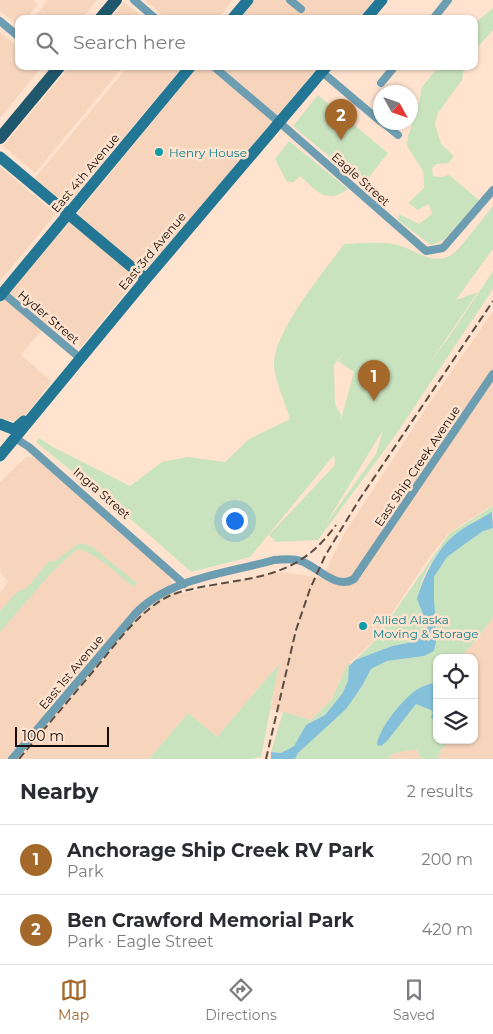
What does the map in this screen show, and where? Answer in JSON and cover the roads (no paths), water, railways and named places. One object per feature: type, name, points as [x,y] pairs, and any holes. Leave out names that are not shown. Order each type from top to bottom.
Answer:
[{"type":"main road","points":[[103,15],[116,0]]},
{"type":"main road","points":[[235,15],[248,0]]},
{"type":"main road","points":[[369,15],[382,0]]},
{"type":"main road","points":[[0,138],[55,70]]},
{"type":"main road","name":"East 4th Avenue","points":[[1,295],[189,70]]},
{"type":"main road","name":"East 3rd Avenue","points":[[0,456],[146,279],[323,70]]},
{"type":"main road","points":[[0,157],[146,279]]},
{"type":"main road","points":[[0,425],[13,429],[31,418]]},
{"type":"main road","name":"Ingra Street","points":[[0,425],[15,438]]},
{"type":"street","points":[[134,0],[151,15]]},
{"type":"street","points":[[290,0],[300,9]]},
{"type":"street","points":[[436,15],[448,0]]},
{"type":"street","points":[[0,21],[15,34]]},
{"type":"street","name":"Eagle Street","points":[[218,70],[426,251],[443,248],[493,190]]},
{"type":"street","points":[[325,70],[373,114]]},
{"type":"street","points":[[381,83],[392,70]]},
{"type":"street","points":[[392,130],[398,135]]},
{"type":"street","name":"Hyder Street","points":[[1,295],[80,358]]},
{"type":"street","name":"East Ship Creek Avenue","points":[[360,571],[493,374]]},
{"type":"street","name":"Ingra Street","points":[[15,438],[29,447],[184,584]]},
{"type":"street","name":"East 1st Avenue","points":[[12,759],[128,622],[152,598],[184,584],[287,559],[305,563],[340,583],[349,582],[360,571]]},
{"type":"water","points":[[492,512],[493,528],[483,531],[447,557],[434,577],[437,637],[434,651],[424,656],[387,661],[371,669],[346,709],[298,753],[295,759],[271,759],[271,752],[281,753],[294,746],[306,725],[325,715],[342,694],[348,681],[349,666],[355,660],[392,646],[413,642],[427,629],[417,599],[433,561],[453,536]]},
{"type":"water","points":[[433,683],[433,712],[416,704],[387,741],[381,746],[377,745],[382,730],[406,698]]},
{"type":"railway","points":[[266,759],[296,630],[310,589],[325,556],[359,500],[493,301]]},
{"type":"railway","points":[[19,759],[125,632],[160,601],[183,591],[263,575],[294,564],[322,542],[336,525]]},
{"type":"place","name":"Ben Crawford Memorial Park","points":[[341,140]]},
{"type":"place","name":"Henry House","points":[[159,152]]},
{"type":"place","name":"Anchorage Ship Creek RV Park","points":[[374,401]]},
{"type":"place","name":"Allied Alaska Moving & Storage","points":[[363,626]]}]
